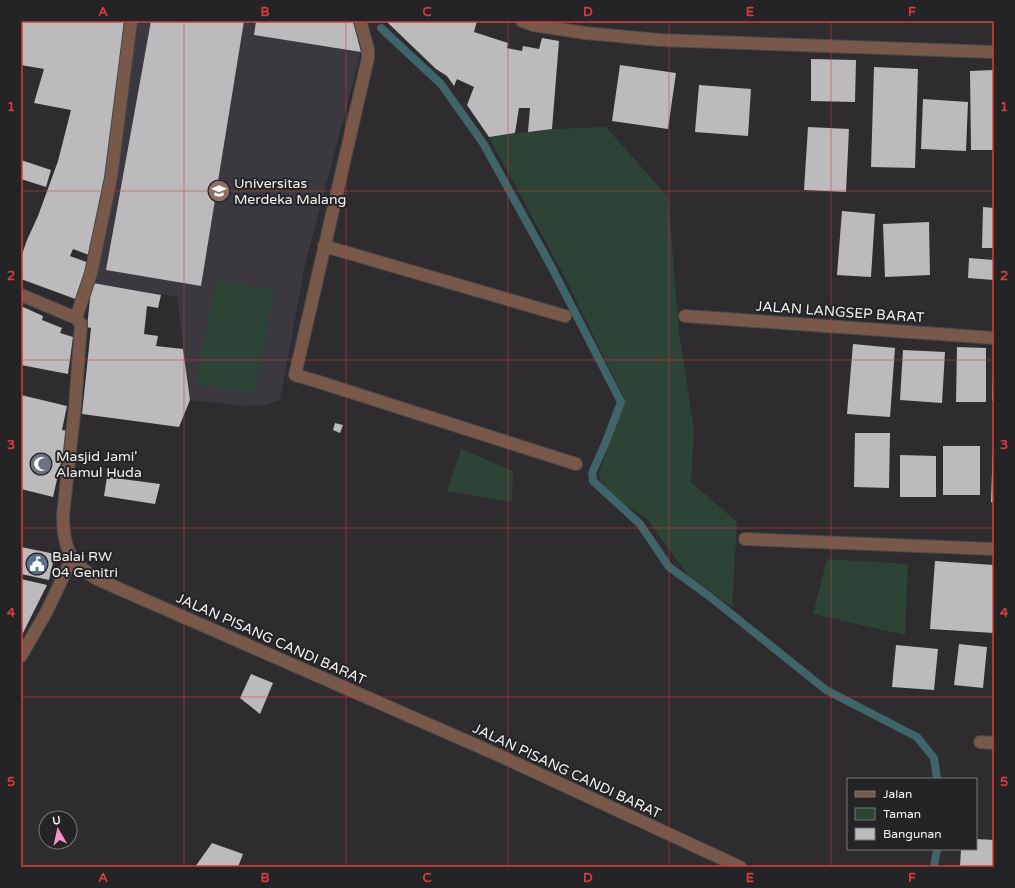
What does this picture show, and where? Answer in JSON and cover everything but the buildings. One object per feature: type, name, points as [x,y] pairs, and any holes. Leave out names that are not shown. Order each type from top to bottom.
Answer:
[{"type":"street","points":[[21,295],[76,318],[91,273],[111,178],[132,21]]},
{"type":"street","points":[[360,21],[368,48],[368,58],[295,375],[316,380],[576,464]]},
{"type":"street","points":[[522,21],[532,25],[584,33],[660,40],[994,52]]},
{"type":"street","points":[[324,246],[565,316]]},
{"type":"street","name":"JALAN LANGSEP BARAT","points":[[685,316],[994,338]]},
{"type":"street","name":"JALAN PISANG CANDI BARAT","points":[[76,318],[81,324],[81,332],[63,528],[65,540],[72,558],[79,566],[97,580],[496,754],[740,867]]},
{"type":"street","points":[[745,539],[994,549]]},
{"type":"street","points":[[21,656],[47,611],[72,558]]},
{"type":"street","points":[[980,742],[994,743]]},
{"type":"shaded area","name":"Universitas Merdeka Malang","points":[[137,21],[256,21],[254,35],[361,52],[305,265],[280,400],[264,405],[245,406],[190,400],[177,297],[93,283],[103,245],[123,136]]},
{"type":"green space","points":[[606,127],[668,197],[679,332],[694,430],[691,482],[737,522],[732,607],[687,574],[647,519],[625,505],[600,481],[599,472],[625,400],[563,274],[489,137],[552,129]]},
{"type":"green space","points":[[216,279],[275,290],[255,394],[195,384]]},
{"type":"green space","points":[[461,449],[513,471],[512,502],[447,491]]},
{"type":"green space","points":[[827,559],[908,564],[905,635],[813,614]]},
{"type":"waterway","points":[[381,28],[441,84],[483,143],[551,266],[621,402],[592,473],[593,481],[640,524],[669,567],[709,596],[826,690],[917,737],[934,758],[937,778]]},
{"type":"waterway","points":[[934,867],[937,850]]},
{"type":"place","name":"Universitas Merdeka Malang","points":[[219,191]]},
{"type":"place","name":"Masjid Jami' Alamul Huda","points":[[41,464]]},
{"type":"place","name":"Balai RW 04 Genitri","points":[[37,564]]}]
